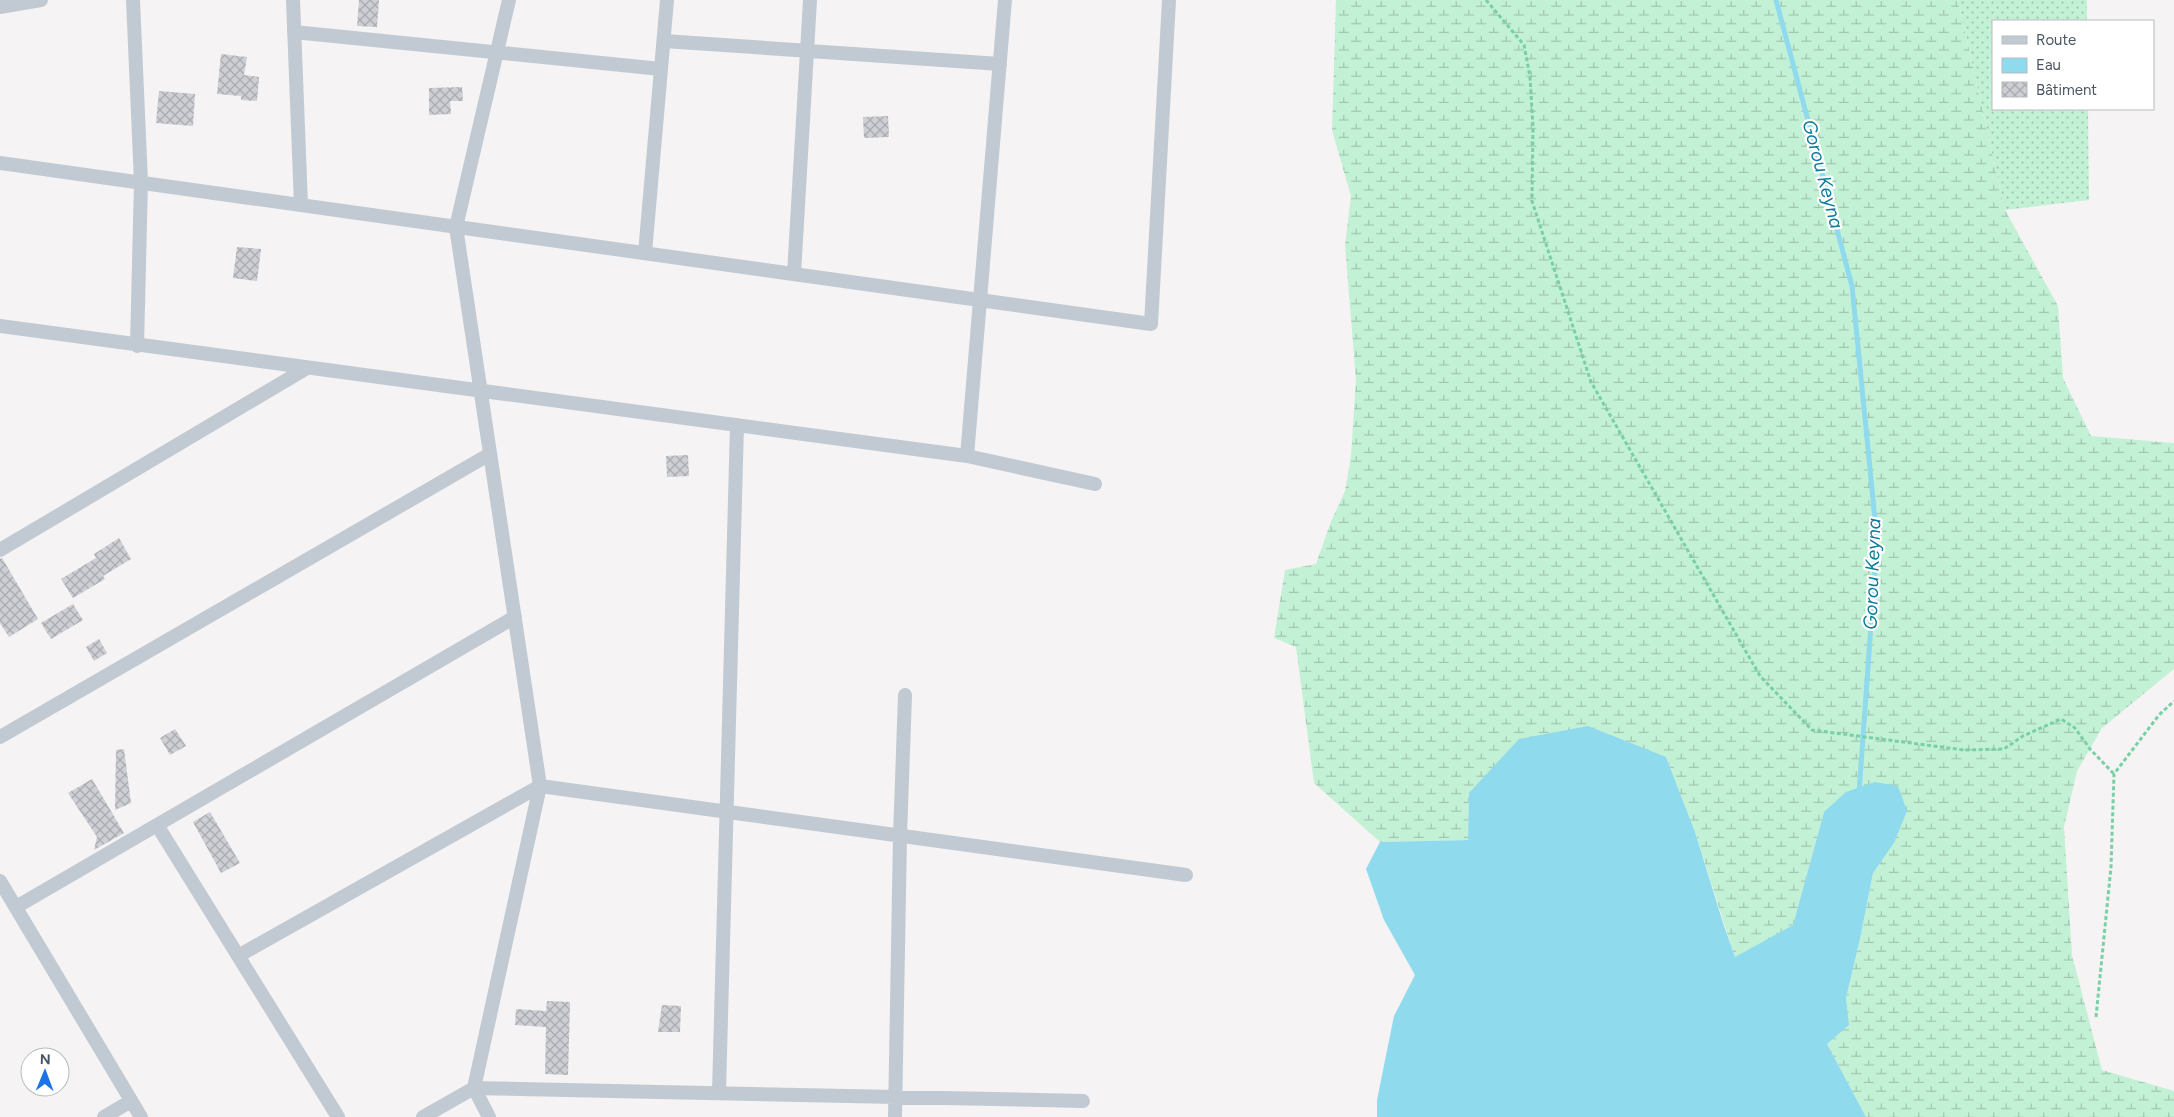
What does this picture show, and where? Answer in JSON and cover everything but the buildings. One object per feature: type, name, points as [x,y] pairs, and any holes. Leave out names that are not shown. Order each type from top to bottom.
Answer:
[{"type":"street","points":[[0,7],[40,0]]},
{"type":"street","points":[[133,0],[141,182],[137,346]]},
{"type":"street","points":[[293,0],[301,205]]},
{"type":"street","points":[[489,1117],[474,1088],[540,786],[456,227],[509,0]]},
{"type":"street","points":[[645,253],[667,0]]},
{"type":"street","points":[[794,274],[810,0]]},
{"type":"street","points":[[967,456],[1005,0]]},
{"type":"street","points":[[0,163],[1152,324],[1169,0]]},
{"type":"street","points":[[294,32],[662,69]]},
{"type":"street","points":[[664,40],[1000,64]]},
{"type":"street","points":[[0,326],[137,346],[967,456],[1095,484]]},
{"type":"street","points":[[0,550],[307,368]]},
{"type":"street","points":[[719,1092],[737,425]]},
{"type":"street","points":[[0,737],[490,454]]},
{"type":"street","points":[[16,907],[515,617]]},
{"type":"street","points":[[895,1117],[900,836],[905,695]]},
{"type":"street","points":[[238,956],[540,786],[1186,875]]},
{"type":"street","points":[[157,825],[338,1117]]},
{"type":"street","points":[[0,881],[141,1117]]},
{"type":"street","points":[[423,1117],[474,1088],[1083,1101]]},
{"type":"street","points":[[104,1117],[130,1101]]},
{"type":"path","points":[[1486,0],[1524,45],[1530,77],[1533,127],[1532,201],[1591,382],[1760,676],[1812,730],[1964,750],[2004,749],[2023,736],[2061,720],[2075,728],[2090,749],[2114,774]]},
{"type":"path","points":[[2096,1017],[2110,867],[2114,774],[2159,714],[2174,700]]},
{"type":"green space","points":[[1336,0],[1958,0],[2005,210],[2058,306],[2063,378],[2091,436],[2174,443],[2174,669],[2102,728],[2077,771],[2064,827],[2072,955],[2102,1070],[2174,1091],[2174,1117],[1866,1117],[1827,1044],[1848,1025],[1846,998],[1873,873],[1894,843],[1824,812],[1793,925],[1735,958],[1695,832],[1666,757],[1469,793],[1468,840],[1380,842],[1314,783],[1296,647],[1274,638],[1285,570],[1316,564],[1330,524],[1345,491],[1351,456],[1356,380],[1345,245],[1351,196],[1332,130]]},
{"type":"green space","points":[[1958,0],[2087,0],[2087,20],[1992,20],[1992,110],[2088,110],[2089,200],[2005,210]]},
{"type":"water","points":[[1588,726],[1666,757],[1695,832],[1735,957],[1793,925],[1824,812],[1846,792],[1875,782],[1898,786],[1907,811],[1894,843],[1873,873],[1846,998],[1849,1025],[1827,1044],[1866,1117],[1377,1117],[1377,1100],[1394,1016],[1415,975],[1384,920],[1366,869],[1380,842],[1468,840],[1469,793],[1519,739]]},
{"type":"waterway","name":"Gorou Keyna","points":[[1776,0],[1852,286],[1877,540],[1859,793]]}]
